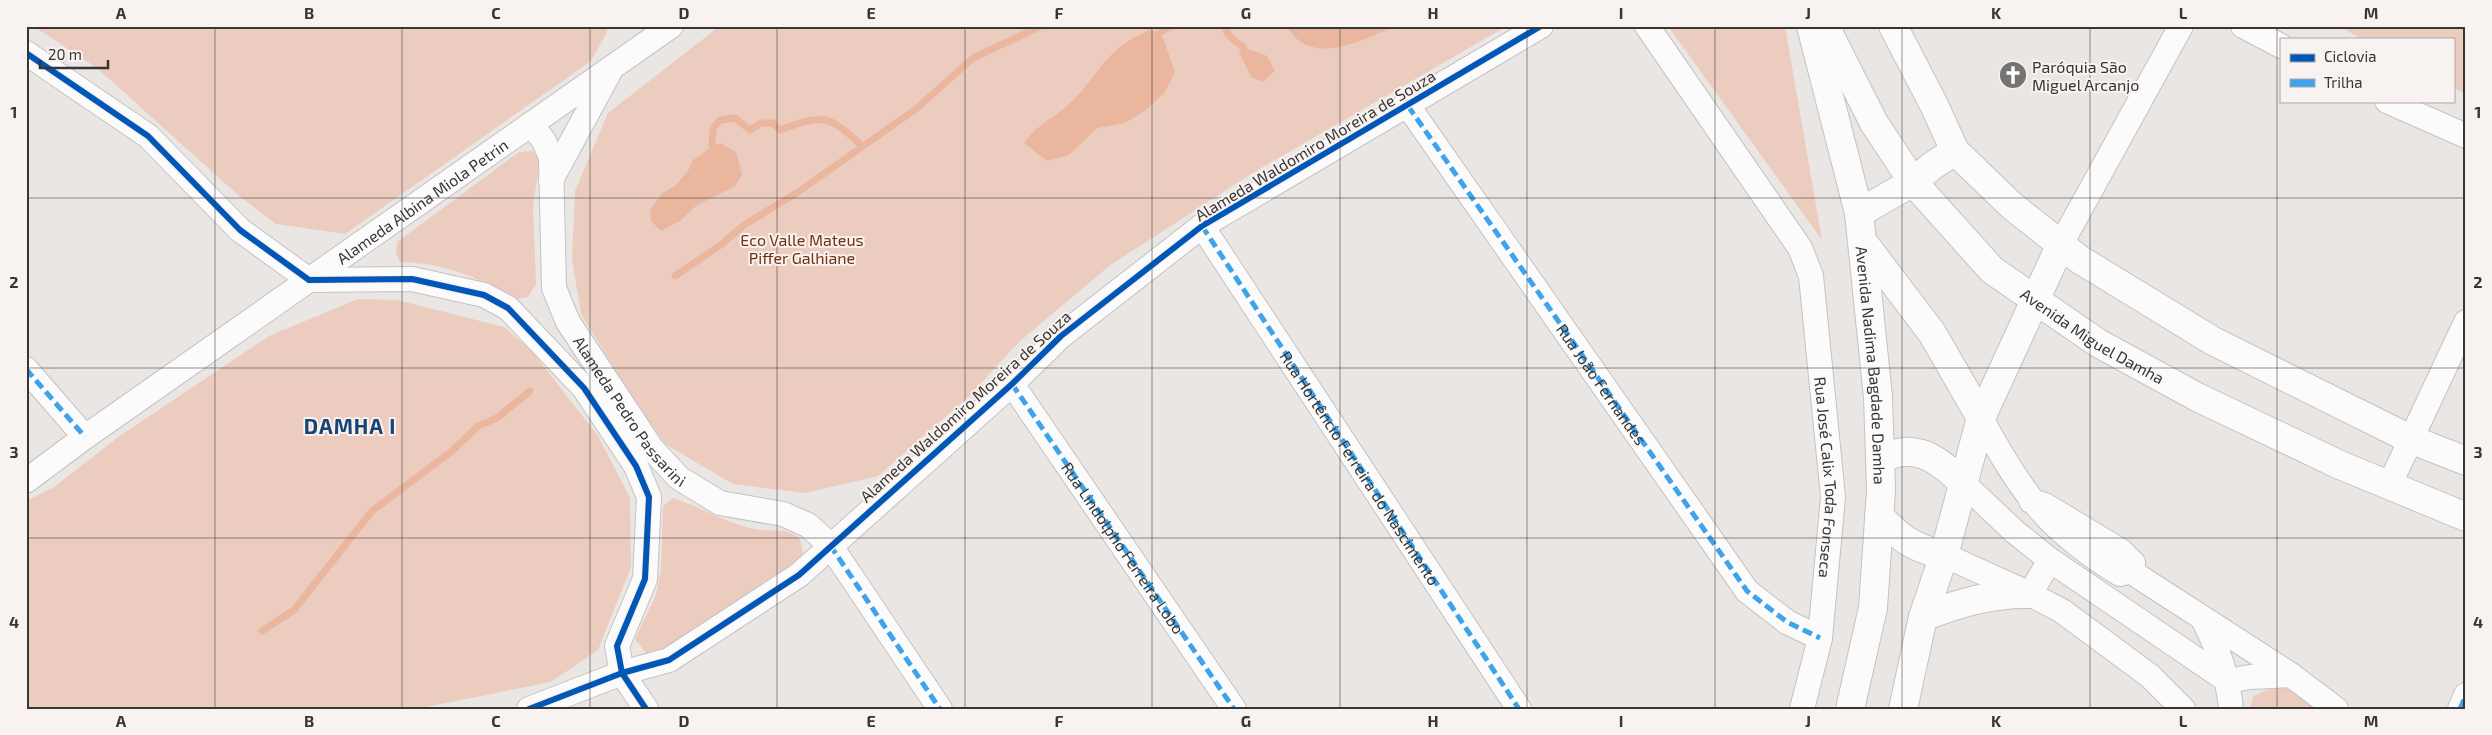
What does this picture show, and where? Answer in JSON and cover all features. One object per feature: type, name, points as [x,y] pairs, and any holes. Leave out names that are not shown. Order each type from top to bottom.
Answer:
[{"type":"street","name":"Alameda Albina Miola Petrin","points":[[26,481],[85,436],[671,26]]},
{"type":"street","name":"Alameda Waldomiro Moreira de Souza","points":[[529,709],[622,674],[669,660],[799,575],[830,545],[1012,384],[1061,336],[1202,226],[1541,26]]},
{"type":"street","name":"Rua José Calix Toda Fonseca","points":[[1648,26],[1800,248],[1811,276],[1832,497],[1820,638],[1802,709]]},
{"type":"street","name":"Avenida Nadima Bagdade Damha","points":[[1810,26],[1859,213],[1878,396],[1881,458],[1873,608],[1850,709]]},
{"type":"street","name":"Avenida Miguel Damha","points":[[1826,26],[1874,123],[1913,182],[1992,270],[2034,301],[2098,343],[2197,397],[2340,465],[2466,517]]},
{"type":"street","points":[[1893,26],[1955,151],[2012,206],[2061,244],[2110,279],[2213,341],[2410,439],[2466,461]]},
{"type":"street","points":[[1902,709],[1923,617],[1944,555],[1962,482],[1981,418],[2061,244],[2181,26]]},
{"type":"street","points":[[2243,26],[2280,45]]},
{"type":"street","points":[[26,53],[148,136],[240,230],[309,280]]},
{"type":"street","points":[[550,181],[612,68]]},
{"type":"street","points":[[2389,102],[2466,136]]},
{"type":"street","name":"Rua João Fernandes","points":[[1408,106],[1747,591],[1787,622],[1820,638]]},
{"type":"street","name":"Alameda Pedro Passarini","points":[[531,124],[544,141],[551,158],[550,181],[554,288],[568,322],[652,449],[679,478],[720,503],[783,514],[808,525],[830,545],[940,709]]},
{"type":"street","points":[[1859,213],[1913,182],[1932,166],[1955,151]]},
{"type":"street","name":"Rua Hortêncio Ferreira do Nascimento","points":[[1202,226],[1519,709]]},
{"type":"street","points":[[1863,242],[1932,333],[2018,482],[2031,501],[2045,505],[2121,551],[2133,563],[2130,571],[2291,674],[2336,709]]},
{"type":"street","name":"Alameda Pedro Passarini","points":[[309,280],[412,279],[484,295],[508,308],[584,388],[631,458],[649,497],[645,579],[617,646],[622,674]]},
{"type":"street","points":[[2389,486],[2466,322]]},
{"type":"street","points":[[26,369],[85,436]]},
{"type":"street","name":"Rua Lindolpho Ferreira Lobo","points":[[1012,384],[1234,709]]},
{"type":"street","points":[[1881,458],[1905,451],[1926,456],[1941,463],[2015,532],[2050,560],[2228,681],[2250,676],[2291,674]]},
{"type":"street","points":[[1879,516],[1900,538],[1921,550],[1944,555],[2030,594],[2062,611],[2150,676],[2183,709]]},
{"type":"street","points":[[2030,594],[2050,560]]},
{"type":"street","points":[[1923,617],[1958,604],[1983,598],[2008,594],[2030,594]]},
{"type":"street","points":[[2203,619],[2216,645],[2228,681],[2231,709]]},
{"type":"street","points":[[622,674],[646,709]]},
{"type":"street","points":[[2460,709],[2466,695]]},
{"type":"green space","points":[[33,26],[608,26],[607,32],[591,61],[345,234],[276,224],[238,195],[97,68]]},
{"type":"green space","name":"Eco Valle Mateus Piffer Galhiane","points":[[720,26],[1507,26],[1251,174],[1109,266],[1019,342],[968,397],[878,476],[805,493],[733,484],[665,444],[627,389],[581,314],[572,259],[575,191],[608,113]]},
{"type":"green space","points":[[1668,26],[1785,26],[1822,240]]},
{"type":"green space","points":[[2340,26],[2466,26],[2466,94],[2454,88],[2454,38],[2359,38]]},
{"type":"green space","points":[[532,151],[542,163],[538,173],[533,207],[536,284],[528,297],[513,300],[487,284],[460,272],[431,265],[400,262],[396,254],[397,242],[519,152]]},
{"type":"green space","points":[[358,299],[397,300],[504,327],[531,350],[598,436],[630,498],[631,567],[598,650],[551,682],[416,709],[26,709],[26,501],[53,488],[121,435],[269,336]]},
{"type":"green space","points":[[673,498],[749,528],[781,531],[795,535],[800,539],[803,553],[794,565],[657,656],[646,653],[635,639],[656,595],[661,569],[663,506]]},
{"type":"green space","points":[[2285,688],[2306,698],[2318,709],[2249,709],[2254,696],[2269,689]]},
{"type":"shaded area","points":[[1287,26],[1394,26],[1352,44],[1322,48],[1308,46],[1297,39]]},
{"type":"shaded area","points":[[1151,29],[1163,38],[1175,72],[1165,92],[1146,110],[1125,123],[1097,128],[1069,155],[1047,161],[1024,143],[1040,126],[1073,100],[1116,50]]},
{"type":"shaded area","points":[[1243,47],[1267,56],[1275,71],[1263,82],[1251,77],[1239,52]]},
{"type":"shaded area","points":[[720,143],[736,152],[742,175],[735,186],[697,205],[680,221],[661,231],[651,221],[650,211],[661,194],[675,186],[688,171],[693,160]]},
{"type":"waterway","points":[[675,276],[722,244],[744,225],[798,192],[916,109],[973,58],[1041,26]]},
{"type":"waterway","points":[[1157,34],[1172,26]]},
{"type":"waterway","points":[[1223,26],[1231,38],[1243,47]]},
{"type":"waterway","points":[[712,145],[713,128],[720,120],[735,118],[750,130],[761,123],[773,123],[780,130],[807,121],[825,120],[851,135],[862,146]]},
{"type":"waterway","points":[[262,631],[294,610],[372,511],[452,451],[478,426],[497,418],[530,391]]},
{"type":"marked path","points":[[1408,106],[1747,591],[1787,622],[1820,638]]},
{"type":"marked path","points":[[1202,226],[1519,709]]},
{"type":"marked path","points":[[26,369],[85,437]]},
{"type":"marked path","points":[[1012,384],[1234,709]]},
{"type":"marked path","points":[[830,545],[940,709]]},
{"type":"marked path","points":[[2460,709],[2466,695]]},
{"type":"cycle path","points":[[529,709],[622,673],[669,660],[799,575],[1012,384],[1061,336],[1202,226],[1541,26]]},
{"type":"cycle path","points":[[26,53],[148,136],[240,230],[309,280],[412,279],[484,295],[508,308],[584,388],[636,466],[649,497],[645,579],[617,646],[622,673],[646,709]]},
{"type":"place","name":"Paróquia São Miguel Arcanjo","points":[[2013,75]]},
{"type":"district","name":"DAMHA I","points":[[350,425]]}]
